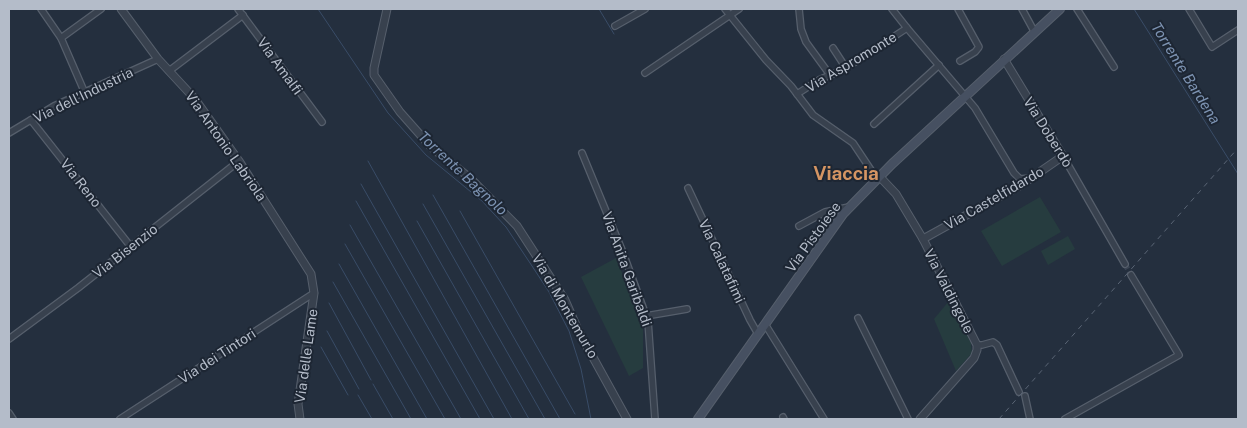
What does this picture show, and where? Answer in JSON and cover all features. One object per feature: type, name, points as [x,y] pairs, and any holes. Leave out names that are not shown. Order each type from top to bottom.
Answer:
[{"type":"main road","name":"Via Pistoiese","points":[[698,419],[849,207],[965,95],[1060,9]]},
{"type":"street","points":[[41,9],[61,38],[84,91]]},
{"type":"street","points":[[61,38],[101,9]]},
{"type":"street","name":"Via Antonio Labriola","points":[[121,9],[158,59],[195,99],[239,161],[310,270],[314,294]]},
{"type":"street","name":"Via Amalfi","points":[[238,9],[322,122]]},
{"type":"street","name":"Via di Montemurlo","points":[[387,9],[374,75],[400,112],[431,147],[470,178],[517,226],[565,300],[579,332],[627,419]]},
{"type":"street","points":[[615,26],[645,9]]},
{"type":"street","points":[[725,9],[813,115],[852,143],[878,178]]},
{"type":"street","points":[[645,73],[739,9]]},
{"type":"street","points":[[799,9],[801,29],[806,42],[830,75]]},
{"type":"street","points":[[892,9],[907,28]]},
{"type":"street","points":[[958,9],[979,47],[975,52],[960,61]]},
{"type":"street","points":[[1022,9],[1034,31]]},
{"type":"street","points":[[1077,9],[1114,67]]},
{"type":"street","points":[[1189,9],[1212,47],[1238,30]]},
{"type":"street","points":[[169,71],[243,16]]},
{"type":"street","name":"Via Aspromonte","points":[[797,94],[846,68],[907,28],[975,108],[1014,173]]},
{"type":"street","points":[[833,48],[846,68]]},
{"type":"street","name":"Via dell'Industria","points":[[9,133],[54,106],[84,91],[158,59]]},
{"type":"street","name":"Via Doberdò","points":[[1004,59],[1092,205],[1125,264]]},
{"type":"street","points":[[874,124],[939,65]]},
{"type":"street","name":"Via Reno","points":[[31,120],[130,247]]},
{"type":"street","name":"Via Anita Garibaldi","points":[[582,153],[622,250],[649,326],[655,419]]},
{"type":"street","name":"Via Castelfidardo","points":[[923,239],[1032,178],[1063,156]]},
{"type":"street","name":"Via Bisenzio","points":[[9,339],[239,161]]},
{"type":"street","points":[[1014,173],[1020,179],[1032,178]]},
{"type":"street","points":[[1002,195],[1015,184],[1014,173]]},
{"type":"street","name":"Via Valdingole","points":[[878,178],[896,194],[923,239],[977,345],[990,342],[995,343],[1022,394],[1030,419]]},
{"type":"street","name":"Via Calatafimi","points":[[688,188],[758,334]]},
{"type":"street","points":[[799,226],[825,212],[849,207]]},
{"type":"street","points":[[1065,419],[1178,355],[1131,275]]},
{"type":"street","name":"Via dei Tintori","points":[[120,419],[314,294]]},
{"type":"street","name":"Via delle Lame","points":[[300,419],[298,404],[314,294]]},
{"type":"street","points":[[646,316],[687,309]]},
{"type":"street","points":[[858,318],[908,419]]},
{"type":"street","points":[[765,324],[824,419]]},
{"type":"street","points":[[920,419],[974,358],[977,345]]},
{"type":"street","points":[[9,413],[13,419]]},
{"type":"green space","points":[[1040,197],[1061,232],[1002,266],[981,231]]},
{"type":"green space","points":[[1068,236],[1075,249],[1048,265],[1041,251]]},
{"type":"green space","points":[[616,258],[643,325],[643,368],[629,376],[581,277]]},
{"type":"green space","points":[[949,301],[971,343],[972,353],[956,371],[934,319]]},
{"type":"waterway","name":"Torrente Bagnolo","points":[[318,9],[388,113],[426,155],[482,201],[506,227],[532,266],[549,292],[569,331],[581,369],[591,419]]},
{"type":"waterway","points":[[599,9],[614,34]]},
{"type":"waterway","name":"Torrente Bardena","points":[[1134,9],[1238,174]]},
{"type":"waterway","points":[[368,161],[512,419]]},
{"type":"waterway","points":[[361,184],[494,419]]},
{"type":"waterway","points":[[433,195],[560,419]]},
{"type":"waterway","points":[[356,201],[480,419]]},
{"type":"waterway","points":[[423,204],[545,419]]},
{"type":"waterway","points":[[460,211],[575,414]]},
{"type":"waterway","points":[[417,221],[529,419]]},
{"type":"waterway","points":[[350,225],[461,419]]},
{"type":"waterway","points":[[345,244],[445,419]]},
{"type":"waterway","points":[[339,264],[427,419]]},
{"type":"waterway","points":[[333,282],[411,419]]},
{"type":"waterway","points":[[329,303],[371,380]]},
{"type":"waterway","points":[[327,331],[359,389]]},
{"type":"waterway","points":[[321,347],[348,395]]},
{"type":"waterway","points":[[373,384],[393,419]]},
{"type":"waterway","points":[[358,395],[372,419]]},
{"type":"tunnel","points":[[1125,264],[1131,275]]},
{"type":"railway","points":[[999,419],[1238,148]]},
{"type":"district","name":"Viaccia","points":[[846,173]]}]
